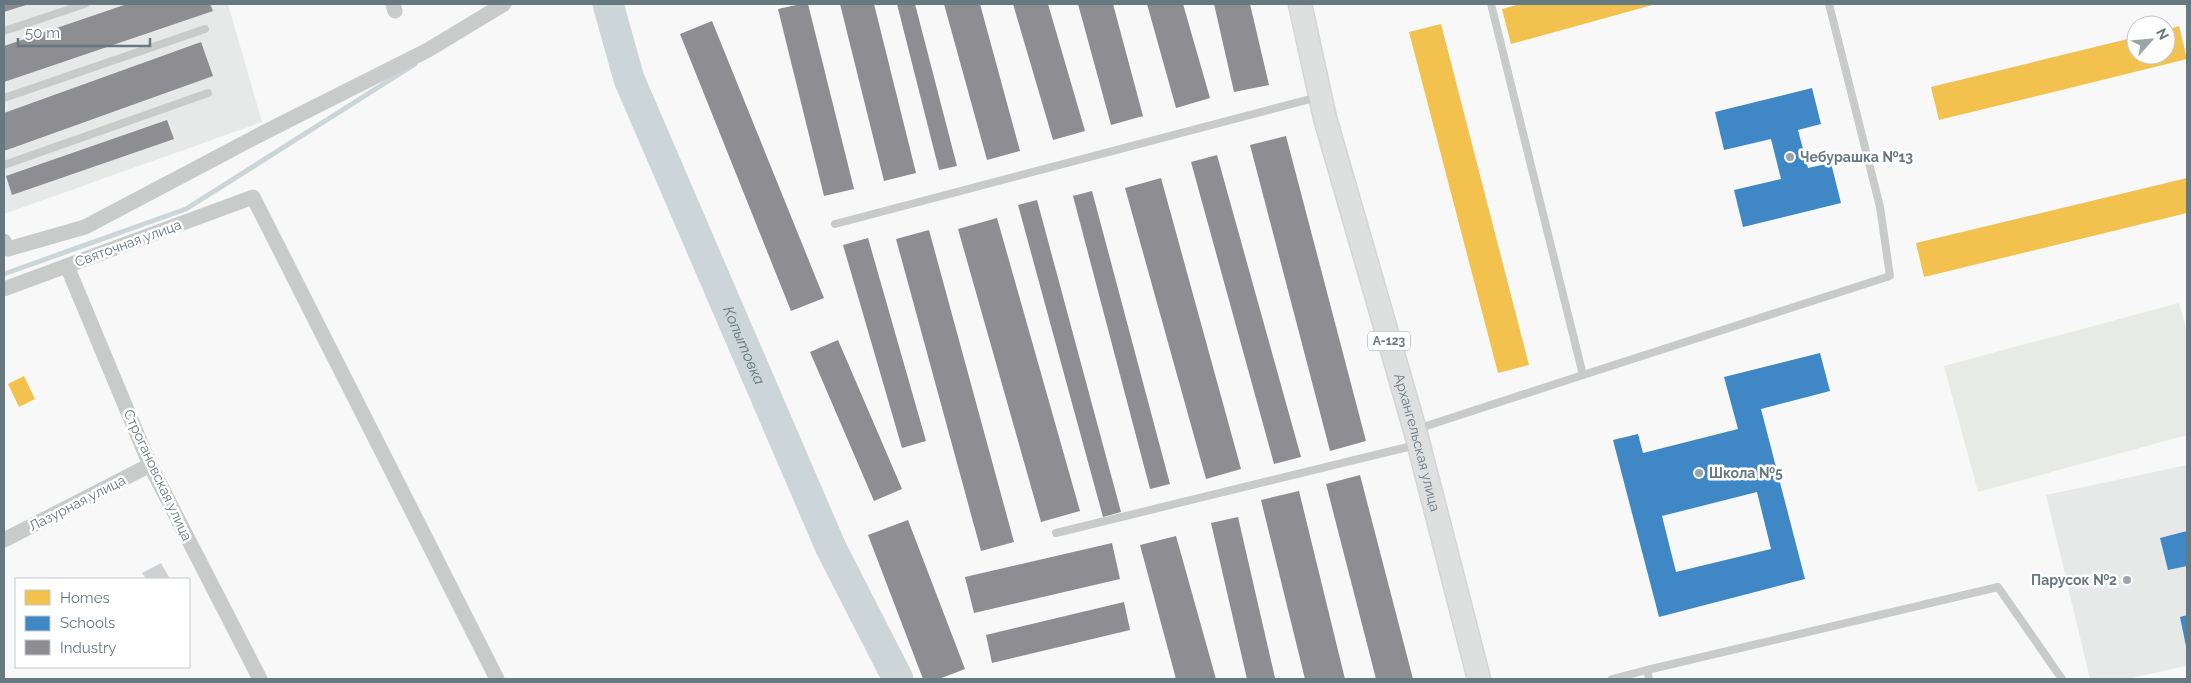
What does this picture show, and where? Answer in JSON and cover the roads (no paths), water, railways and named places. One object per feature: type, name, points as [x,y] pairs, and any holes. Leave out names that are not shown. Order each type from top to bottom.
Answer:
[{"type":"main road","name":"Архангельская улица","points":[[1300,4],[1320,97],[1417,437],[1479,679]]},
{"type":"street","points":[[4,241],[8,249],[85,227],[265,132],[428,50],[504,4]]},
{"type":"street","name":"Святочная улица","points":[[4,289],[253,197],[497,679]]},
{"type":"street","name":"Строгановская улица","points":[[67,266],[150,465],[260,679]]},
{"type":"street","name":"Лазурная улица","points":[[4,540],[150,465]]},
{"type":"lane","points":[[4,30],[85,4]]},
{"type":"lane","points":[[1491,4],[1583,375]]},
{"type":"lane","points":[[1056,532],[1417,437],[1583,375],[1890,276],[1880,207],[1829,4]]},
{"type":"lane","points":[[4,98],[205,29]]},
{"type":"lane","points":[[4,164],[208,93]]},
{"type":"lane","points":[[835,224],[1320,97]]},
{"type":"lane","points":[[1612,679],[1998,586],[2062,679]]},
{"type":"lane","points":[[1647,670],[1650,679]]},
{"type":"waterway","name":"Копытовка","points":[[608,4],[629,79],[831,548],[898,679]]},
{"type":"waterway","points":[[4,274],[186,209],[415,64]]},
{"type":"place","name":"Чебурашка №13","points":[[1790,157]]},
{"type":"place","name":"Школа №5","points":[[1699,473]]},
{"type":"place","name":"Парусок №2","points":[[2127,580]]}]
